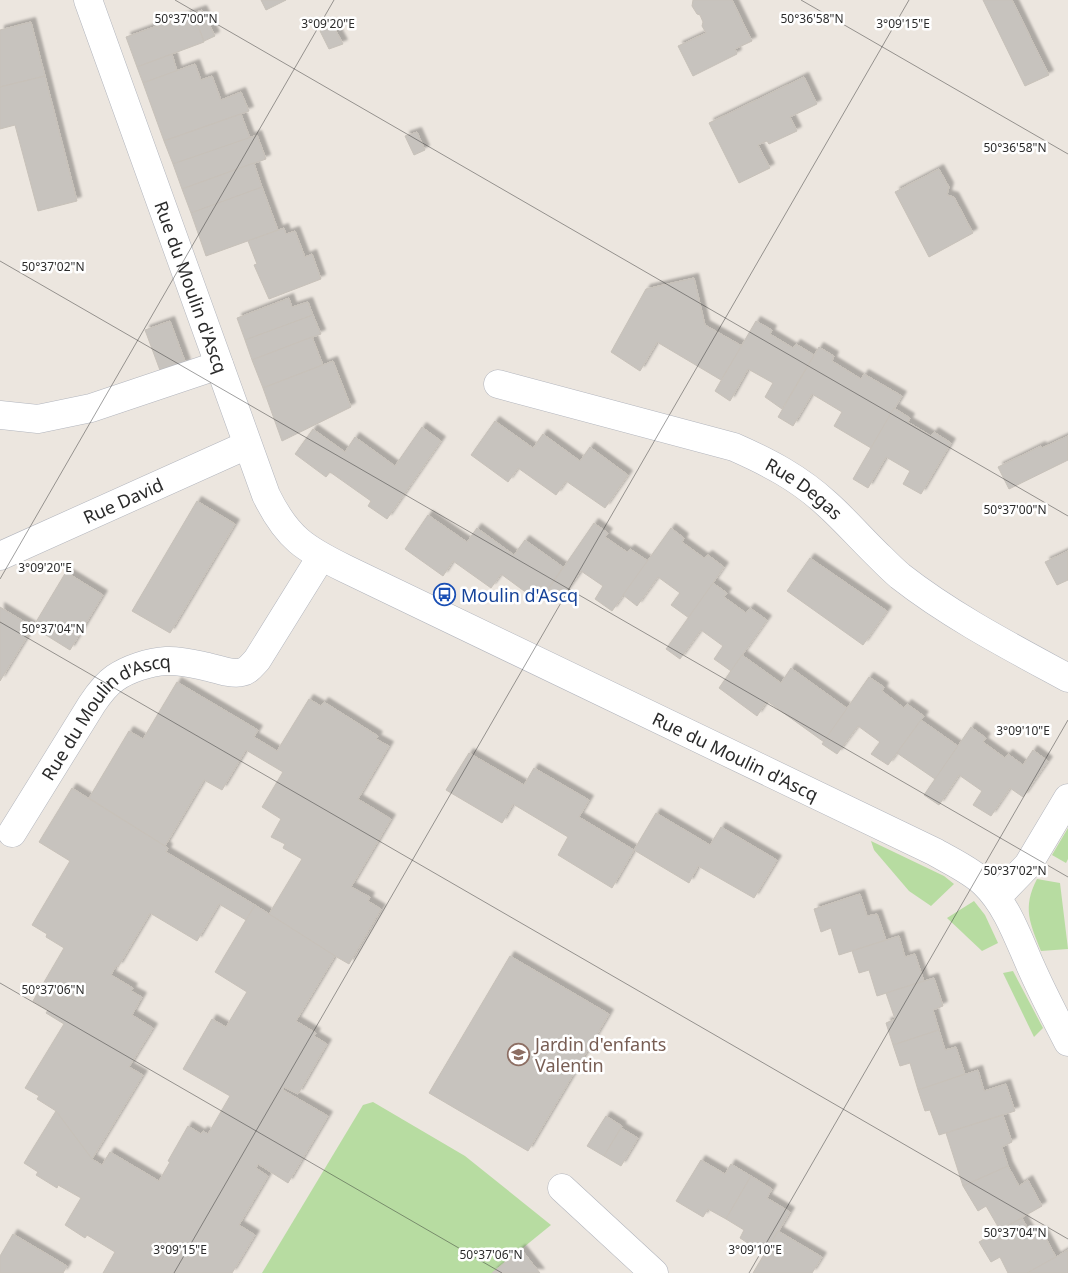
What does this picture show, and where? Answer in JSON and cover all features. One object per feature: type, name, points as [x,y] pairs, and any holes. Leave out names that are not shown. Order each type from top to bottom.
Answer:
[{"type":"street","name":"Rue du Moulin d'Ascq","points":[[88,0],[266,495],[278,519],[298,541],[321,557],[936,852],[967,870],[984,883],[997,897],[1068,1042]]},
{"type":"street","points":[[0,414],[38,419],[91,408],[219,365]]},
{"type":"street","name":"Rue Degas","points":[[498,384],[734,447],[763,460],[782,470],[827,503],[898,575],[931,599],[964,620],[1068,678]]},
{"type":"street","name":"Rue David","points":[[0,556],[247,445]]},
{"type":"street","name":"Rue du Moulin d'Ascq","points":[[12,833],[92,704],[114,678],[129,670],[165,661],[183,662],[241,673],[249,669],[257,660],[321,557]]},
{"type":"street","points":[[997,897],[1028,865],[1068,798]]},
{"type":"street","points":[[562,1188],[654,1273]]},
{"type":"green space","points":[[1068,828],[1068,859],[1066,863],[1052,855]]},
{"type":"green space","points":[[871,841],[944,876],[954,884],[931,906],[909,891],[874,850]]},
{"type":"green space","points":[[1037,879],[1060,883],[1068,949],[1041,951],[1029,915],[1032,889]]},
{"type":"green space","points":[[974,901],[985,915],[998,943],[982,951],[947,918]]},
{"type":"green space","points":[[1013,971],[1043,1028],[1034,1037],[1003,973]]},
{"type":"green space","points":[[373,1102],[465,1156],[551,1225],[492,1273],[262,1273],[363,1105]]},
{"type":"building","points":[[261,0],[286,0],[266,10]]},
{"type":"building","points":[[693,0],[732,0],[752,41],[735,49],[737,54],[693,76],[678,46],[706,33],[702,26],[703,22],[700,15],[697,14],[692,6]]},
{"type":"building","points":[[983,0],[1012,0],[1049,75],[1025,86]]},
{"type":"building","points":[[202,10],[215,36],[204,41],[193,13]]},
{"type":"building","points":[[193,13],[204,42],[137,67],[126,37]]},
{"type":"building","points":[[31,22],[45,76],[0,87],[0,30]]},
{"type":"building","points":[[333,25],[343,44],[329,49],[320,31]]},
{"type":"building","points":[[172,54],[177,71],[143,83],[137,67]]},
{"type":"building","points":[[195,64],[201,80],[212,76],[221,100],[241,92],[249,111],[164,141],[143,83]]},
{"type":"building","points":[[45,76],[77,201],[38,211],[15,125],[0,129],[0,87]]},
{"type":"building","points":[[804,77],[817,104],[790,117],[797,131],[769,144],[767,141],[758,145],[770,168],[739,183],[709,123]]},
{"type":"building","points":[[241,114],[250,138],[173,164],[164,141]]},
{"type":"building","points":[[417,132],[425,150],[414,155],[405,136]]},
{"type":"building","points":[[257,135],[266,159],[182,189],[173,164]]},
{"type":"building","points":[[254,163],[262,187],[191,213],[182,189]]},
{"type":"building","points":[[939,169],[949,187],[947,195],[954,197],[973,233],[929,257],[895,192]]},
{"type":"building","points":[[262,187],[278,230],[206,256],[191,213]]},
{"type":"building","points":[[284,228],[286,234],[295,231],[305,257],[312,254],[321,279],[269,299],[254,265],[257,264],[248,241]]},
{"type":"building","points":[[694,278],[705,325],[742,346],[721,380],[657,342],[640,371],[611,352],[646,289]]},
{"type":"building","points":[[289,298],[292,307],[308,302],[313,315],[245,340],[237,318]]},
{"type":"building","points":[[313,315],[321,334],[252,360],[245,340]]},
{"type":"building","points":[[170,321],[186,364],[161,373],[145,330]]},
{"type":"building","points":[[756,321],[772,330],[770,334],[793,348],[796,344],[814,355],[782,409],[765,397],[773,383],[748,369],[730,401],[715,391]]},
{"type":"building","points":[[312,337],[323,365],[263,388],[252,360]]},
{"type":"building","points":[[819,347],[834,356],[832,361],[861,379],[864,374],[902,396],[871,448],[834,426],[842,412],[812,394],[793,426],[778,417]]},
{"type":"building","points":[[333,361],[351,407],[282,441],[263,388]]},
{"type":"building","points":[[894,408],[910,418],[908,422],[931,436],[934,432],[951,443],[921,494],[903,484],[910,471],[886,457],[868,488],[853,479]]},
{"type":"building","points":[[495,421],[533,448],[543,434],[580,461],[590,447],[628,475],[605,508],[566,481],[556,495],[518,468],[508,482],[471,455]]},
{"type":"building","points":[[422,427],[441,441],[387,519],[368,506],[371,501],[330,472],[326,477],[295,454],[313,429],[345,452],[355,437],[395,466]]},
{"type":"building","points":[[1068,436],[1068,460],[1009,489],[998,467],[1041,446],[1042,448]]},
{"type":"building","points":[[197,501],[235,524],[170,633],[132,611]]},
{"type":"building","points":[[428,515],[467,542],[477,528],[514,555],[525,540],[563,567],[539,602],[501,574],[491,588],[453,561],[443,576],[405,549]]},
{"type":"building","points":[[594,523],[608,533],[605,537],[627,552],[630,549],[648,561],[612,611],[595,599],[603,586],[581,571],[561,599],[548,590]]},
{"type":"building","points":[[671,528],[684,538],[682,542],[704,558],[708,555],[724,567],[689,618],[671,605],[680,593],[658,577],[637,606],[623,595]]},
{"type":"building","points":[[1068,551],[1068,580],[1057,585],[1045,562]]},
{"type":"building","points":[[810,558],[887,611],[863,645],[787,591]]},
{"type":"building","points":[[66,572],[103,595],[70,650],[33,627]]},
{"type":"building","points":[[713,583],[727,593],[724,597],[746,613],[750,608],[767,620],[731,671],[714,659],[723,646],[701,630],[680,659],[666,649]]},
{"type":"building","points":[[0,607],[33,627],[0,681]]},
{"type":"building","points":[[742,655],[781,683],[791,668],[848,709],[824,742],[767,701],[757,716],[719,688]]},
{"type":"building","points":[[869,677],[884,687],[882,691],[904,708],[907,704],[924,716],[888,765],[871,754],[880,742],[858,726],[837,754],[822,744]]},
{"type":"building","points":[[177,682],[258,730],[254,737],[277,751],[309,699],[321,706],[324,702],[378,736],[376,739],[389,746],[358,799],[391,819],[351,887],[370,897],[368,901],[381,909],[349,964],[269,914],[302,859],[283,848],[285,844],[271,837],[281,819],[262,807],[283,772],[246,750],[222,790],[204,780],[165,846],[89,798],[129,731],[143,739]]},
{"type":"building","points":[[921,720],[958,746],[935,779],[897,753]]},
{"type":"building","points":[[971,727],[986,738],[983,742],[1005,758],[1008,754],[1023,765],[1033,750],[1048,761],[1023,797],[1010,788],[991,816],[973,805],[982,791],[959,775],[939,805],[924,795]]},
{"type":"building","points":[[469,753],[524,785],[534,768],[589,800],[579,817],[634,850],[612,888],[558,855],[568,837],[513,804],[502,823],[446,790]]},
{"type":"building","points":[[72,788],[168,848],[166,852],[255,905],[246,920],[219,904],[197,941],[150,913],[118,967],[116,966],[111,975],[133,988],[131,991],[142,997],[132,1015],[153,1028],[129,1067],[143,1075],[92,1159],[56,1111],[37,1099],[39,1096],[25,1088],[64,1024],[46,1013],[48,1010],[33,1001],[64,948],[46,937],[47,934],[32,925],[70,861],[39,842]]},
{"type":"building","points":[[656,813],[710,845],[721,827],[777,860],[754,898],[698,866],[689,883],[634,850]]},
{"type":"building","points":[[860,894],[867,916],[877,914],[886,940],[839,955],[831,928],[821,932],[814,909]]},
{"type":"building","points":[[255,905],[335,956],[296,1021],[316,1033],[314,1036],[327,1044],[298,1094],[284,1087],[283,1090],[328,1116],[288,1183],[258,1164],[256,1168],[268,1176],[239,1225],[255,1235],[232,1273],[103,1273],[115,1252],[87,1235],[85,1238],[65,1225],[81,1198],[58,1185],[57,1188],[36,1175],[38,1172],[24,1163],[56,1111],[92,1159],[102,1165],[110,1152],[159,1181],[188,1126],[201,1134],[203,1131],[208,1134],[230,1096],[183,1069],[212,1019],[226,1027],[247,992],[215,972]]},
{"type":"building","points":[[899,936],[905,957],[915,954],[924,981],[877,996],[869,970],[859,973],[852,951]]},
{"type":"building","name":"Jardin d'enfants Valentin","points":[[510,956],[609,1014],[528,1151],[429,1093]]},
{"type":"building","points":[[934,978],[943,1006],[933,1010],[939,1030],[893,1045],[886,1023],[895,1019],[886,993]]},
{"type":"building","points":[[939,1030],[945,1050],[956,1047],[965,1074],[918,1090],[910,1063],[900,1066],[893,1045]]},
{"type":"building","points":[[978,1070],[984,1091],[1006,1084],[1015,1111],[939,1135],[930,1110],[925,1111],[918,1090]]},
{"type":"building","points":[[1003,1115],[1012,1142],[1002,1147],[1008,1166],[963,1186],[946,1133]]},
{"type":"building","points":[[606,1116],[622,1126],[604,1156],[587,1146]]},
{"type":"building","points":[[621,1128],[638,1138],[621,1166],[604,1156]]},
{"type":"building","points":[[701,1160],[725,1174],[731,1164],[751,1176],[726,1219],[708,1209],[703,1217],[676,1201]]},
{"type":"building","points":[[1008,1166],[1019,1186],[1028,1180],[1042,1206],[1000,1230],[986,1206],[978,1211],[963,1186]]},
{"type":"building","points":[[751,1176],[772,1189],[767,1198],[790,1212],[765,1254],[740,1238],[744,1230],[726,1219]]},
{"type":"building","points":[[1022,1218],[1032,1236],[1042,1231],[1056,1257],[1027,1273],[1008,1273],[1000,1257],[991,1262],[979,1242]]},
{"type":"building","points":[[778,1231],[822,1257],[812,1273],[753,1273]]},
{"type":"building","points":[[13,1234],[67,1266],[63,1273],[0,1273],[0,1256]]},
{"type":"building","points":[[521,1249],[540,1273],[492,1273]]},
{"type":"building","points":[[1068,1250],[1068,1273],[1027,1273],[1056,1257]]},
{"type":"place","name":"Moulin d'Ascq","points":[[445,595]]},
{"type":"place","name":"Jardin d'enfants Valentin","points":[[519,1054]]}]
